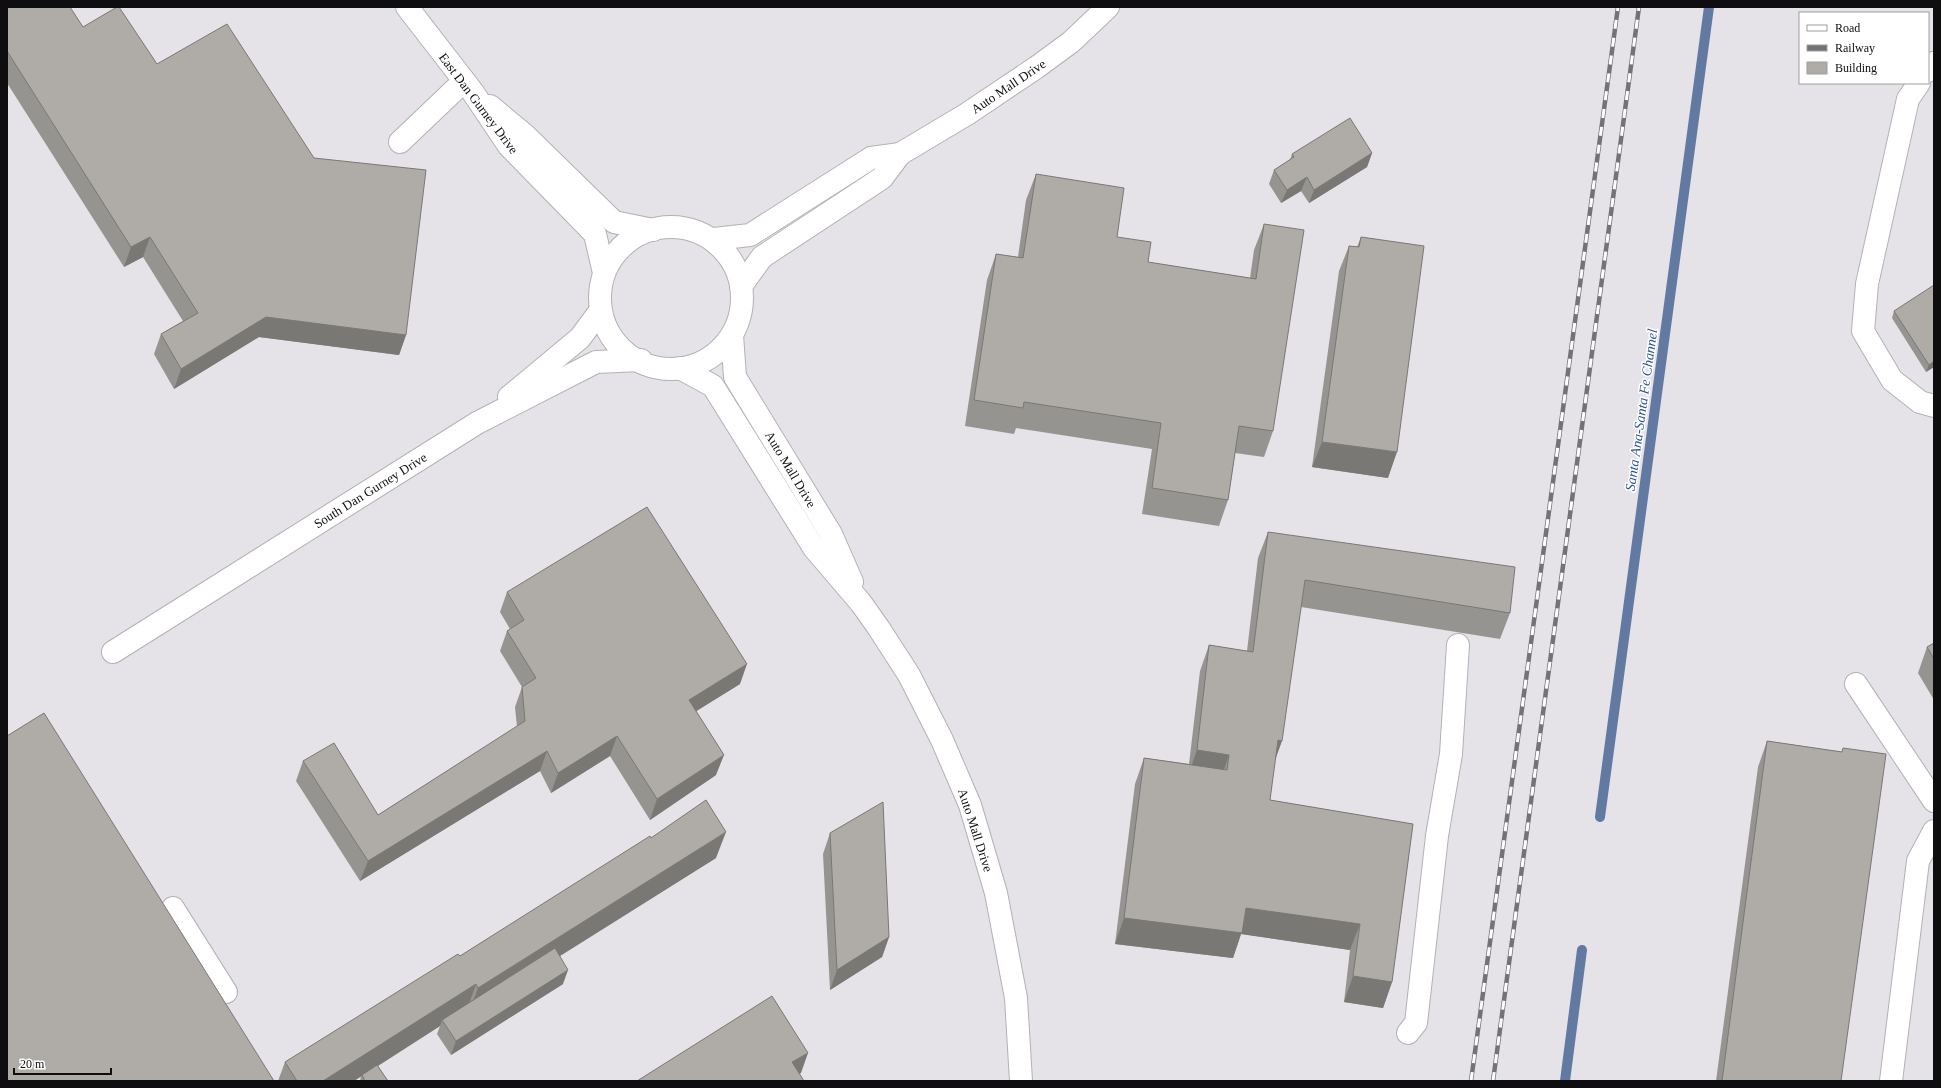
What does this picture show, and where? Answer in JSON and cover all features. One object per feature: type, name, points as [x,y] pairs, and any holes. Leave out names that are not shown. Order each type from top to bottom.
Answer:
[{"type":"street","name":"East Dan Gurney Drive","points":[[407,7],[468,86],[509,146],[595,234],[604,273]]},
{"type":"street","name":"Auto Mall Drive","points":[[741,286],[762,257],[882,178],[900,154],[967,114],[1020,79],[1071,42],[1108,7]]},
{"type":"street","points":[[1918,84],[1908,98],[1867,284],[1863,331],[1892,380],[1920,402],[1934,406]]},
{"type":"street","points":[[400,142],[468,86],[526,136],[614,222],[655,231]]},
{"type":"street","name":"Auto Mall Drive","points":[[714,239],[750,235],[871,158],[900,154]]},
{"type":"street","points":[[677,225],[714,239],[733,260],[741,280],[740,316],[728,343],[711,357],[693,367],[680,368],[656,368],[623,351],[612,337],[600,310],[600,287],[605,268],[618,250],[634,236],[677,225]]},
{"type":"street","points":[[477,423],[580,338],[600,310]]},
{"type":"street","name":"Auto Mall Drive","points":[[732,335],[735,377],[831,534],[861,603]]},
{"type":"street","name":"South Dan Gurney Drive","points":[[112,652],[477,423],[596,362],[641,360]]},
{"type":"street","name":"Auto Mall Drive","points":[[680,368],[713,386],[814,548],[861,603],[878,627],[916,689],[942,740],[970,805],[996,893],[1013,982],[1019,1032],[1021,1081]]},
{"type":"street","points":[[1408,1033],[1416,1023],[1437,836],[1451,754],[1458,645]]},
{"type":"street","points":[[1856,684],[1934,801]]},
{"type":"street","points":[[1891,1081],[1918,861],[1934,832]]},
{"type":"street","points":[[173,908],[226,992]]},
{"type":"building","points":[[7,7],[70,7],[83,27],[119,7],[157,64],[227,24],[314,158],[426,170],[406,335],[266,317],[181,369],[161,334],[198,313],[150,237],[131,247],[7,51]]},
{"type":"building","points":[[1350,118],[1372,153],[1314,190],[1307,177],[1287,190],[1274,170],[1294,157],[1292,154]]},
{"type":"building","points":[[1036,174],[1124,188],[1117,237],[1151,242],[1148,262],[1256,279],[1264,224],[1304,230],[1273,431],[1239,426],[1228,500],[1152,488],[1161,423],[1024,402],[1023,408],[974,400],[996,254],[1023,258]]},
{"type":"building","points":[[1361,237],[1424,246],[1397,452],[1322,442],[1349,246],[1359,247]]},
{"type":"building","points":[[1934,285],[1934,361],[1929,365],[1894,311]]},
{"type":"building","points":[[647,507],[747,664],[689,700],[724,755],[657,799],[617,736],[558,773],[547,751],[368,861],[303,761],[334,743],[378,815],[525,721],[522,687],[536,678],[507,631],[524,620],[507,592]]},
{"type":"building","points":[[1268,532],[1515,567],[1510,613],[1305,580],[1282,741],[1278,740],[1270,800],[1413,824],[1392,982],[1353,976],[1360,924],[1246,908],[1242,933],[1124,918],[1144,758],[1227,770],[1229,755],[1197,750],[1209,645],[1253,652]]},
{"type":"building","points":[[1934,643],[1934,659],[1927,647]]},
{"type":"building","points":[[44,713],[274,1081],[7,1081],[7,736]]},
{"type":"building","points":[[1767,741],[1842,752],[1843,748],[1886,754],[1841,1081],[1722,1081]]},
{"type":"building","points":[[706,800],[726,832],[478,988],[476,984],[323,1081],[297,1081],[285,1062],[458,954],[460,956],[650,836],[651,838]]},
{"type":"building","points":[[883,802],[889,937],[837,970],[830,833]]},
{"type":"building","points":[[555,948],[568,970],[456,1041],[442,1020]]},
{"type":"building","points":[[772,996],[808,1053],[792,1062],[804,1081],[637,1081]]},
{"type":"building","points":[[377,1065],[388,1081],[365,1081],[362,1075]]},
{"type":"waterway","name":"Santa Ana-Santa Fe Channel","points":[[1600,817],[1709,7]]},
{"type":"waterway","name":"Santa Ana-Santa Fe Channel","points":[[1565,1081],[1582,950]]},
{"type":"railway","points":[[1471,1081],[1618,7]]},
{"type":"railway","points":[[1493,1081],[1639,7]]}]
